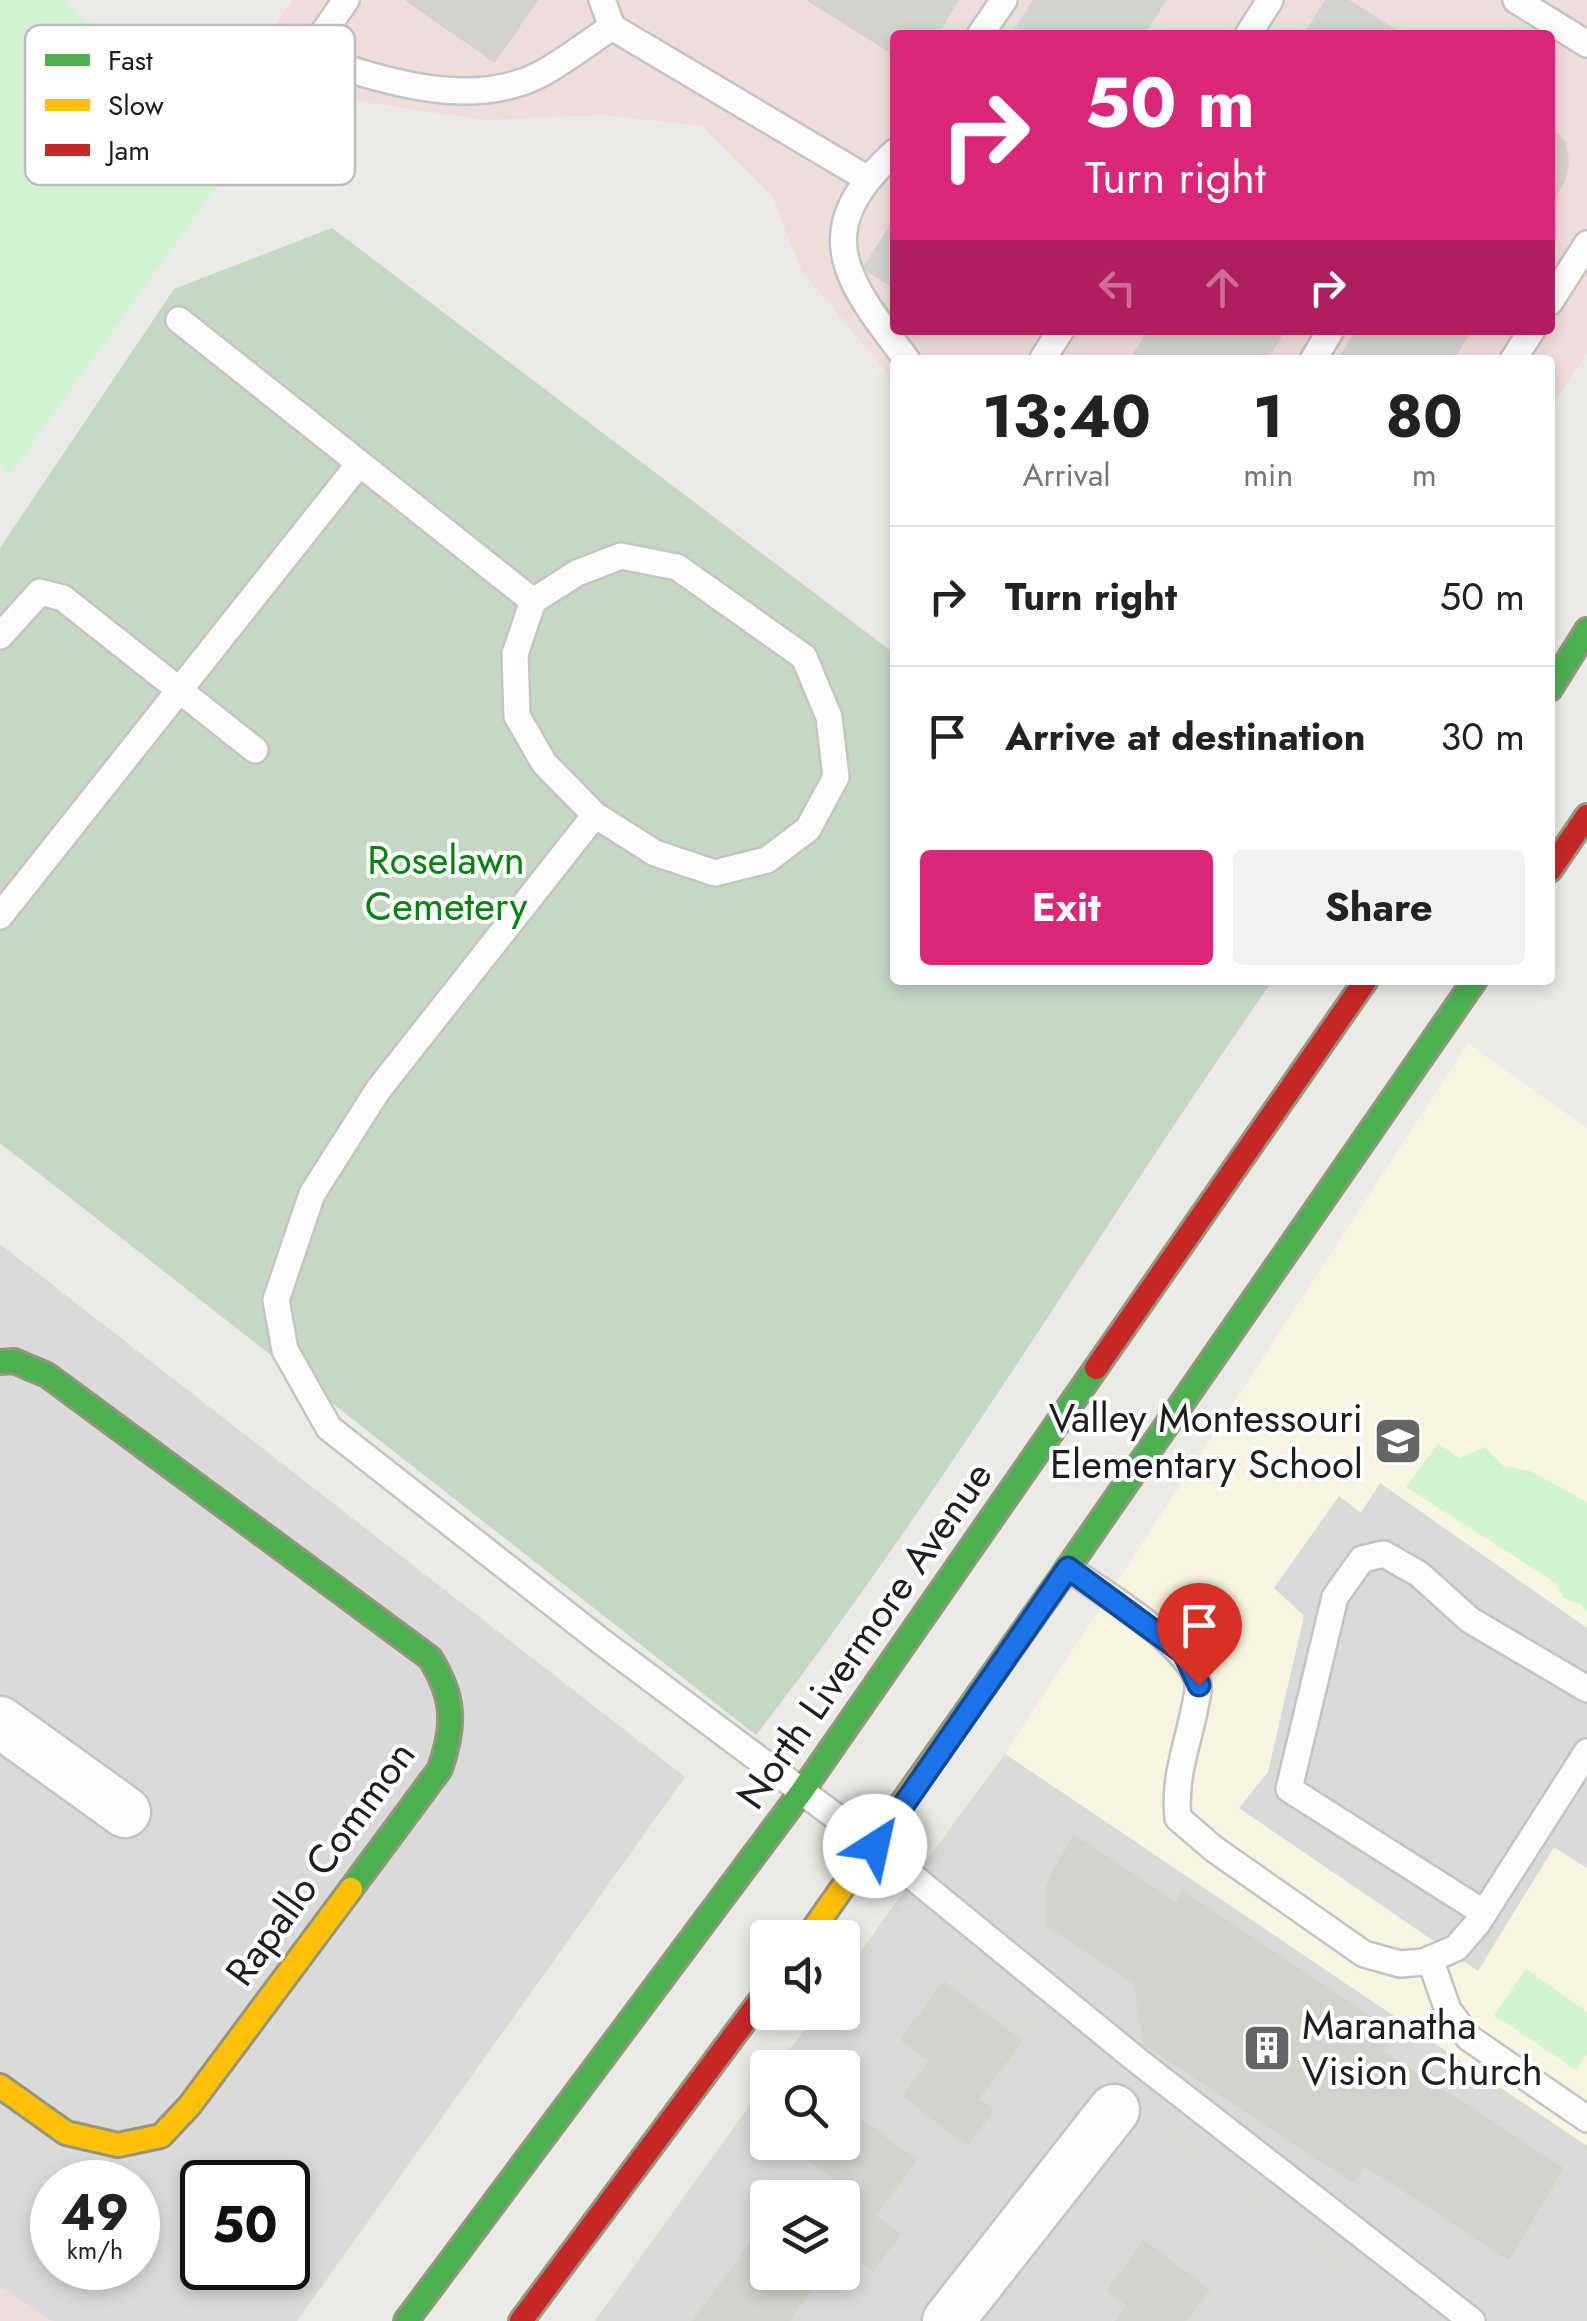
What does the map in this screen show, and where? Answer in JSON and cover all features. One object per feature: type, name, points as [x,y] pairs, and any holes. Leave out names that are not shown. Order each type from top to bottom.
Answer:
[{"type":"main road","points":[[1555,681],[1587,630]]},
{"type":"main road","points":[[1555,863],[1587,816]]},
{"type":"main road","name":"North Livermore Avenue","points":[[406,2321],[802,1791],[1363,985]]},
{"type":"main road","points":[[820,1920],[1472,985]]},
{"type":"main road","name":"Rapallo Common","points":[[0,1362],[14,1361],[47,1376],[430,1658],[451,1690],[456,1727],[440,1769],[190,2105],[162,2136],[118,2145],[66,2133],[0,2086]]},
{"type":"main road","points":[[520,2321],[750,2014]]},
{"type":"street","points":[[0,1722],[126,1812]]},
{"type":"street","points":[[948,2321],[1114,2110]]},
{"type":"lane","points":[[328,25],[346,0]]},
{"type":"lane","points":[[602,0],[612,27],[866,178]]},
{"type":"lane","points":[[983,30],[1004,0]]},
{"type":"lane","points":[[1251,30],[1270,0]]},
{"type":"lane","points":[[1516,0],[1587,44]]},
{"type":"lane","points":[[355,71],[410,88],[476,90],[538,76],[612,27]]},
{"type":"lane","points":[[890,156],[866,178],[842,229],[852,287],[902,355]]},
{"type":"lane","points":[[1555,294],[1587,244]]},
{"type":"lane","points":[[179,320],[533,601]]},
{"type":"lane","points":[[0,916],[359,464]]},
{"type":"lane","points":[[621,556],[677,567],[804,657],[830,716],[836,777],[808,829],[767,860],[715,873],[655,854],[595,815],[544,763],[517,716],[515,654],[533,601],[577,573],[621,556]]},
{"type":"lane","points":[[0,636],[40,592],[63,598],[254,750]]},
{"type":"lane","points":[[595,815],[378,1090],[312,1194],[276,1300],[285,1350],[329,1428],[602,1642],[875,1846],[1138,2061],[1472,2321]]},
{"type":"lane","points":[[1484,1912],[1289,1789],[1335,1597],[1362,1559],[1384,1554],[1418,1574],[1470,1620],[1587,1689]]},
{"type":"lane","points":[[1068,1568],[1184,1653],[1199,1685],[1175,1789],[1178,1818],[1214,1849],[1364,1954],[1400,1964],[1430,1960],[1456,1948],[1554,1810],[1587,1752]]},
{"type":"lane","points":[[1430,1960],[1448,2010],[1469,2038],[1587,2118]]},
{"type":"shaded area","points":[[293,0],[1587,0],[1587,352],[1555,401],[1555,355],[890,355],[890,376],[801,270],[773,198],[702,126],[602,115],[485,120],[355,101],[355,25],[275,25]]},
{"type":"shaded area","name":"Valley Montessouri Elementary School","points":[[1468,1043],[1587,1128],[1587,2146],[1005,1754]]},
{"type":"shaded area","points":[[0,1244],[685,1777],[297,2321],[52,2321],[0,2287]]},
{"type":"shaded area","points":[[1380,1483],[1587,1628],[1587,1868],[1554,1847],[1478,1971],[1239,1808],[1268,1772],[1304,1616],[1274,1588],[1339,1496],[1361,1513]]},
{"type":"shaded area","points":[[1005,1754],[1587,2146],[1587,2321],[1409,2321],[888,1913]]},
{"type":"shaded area","points":[[888,1913],[1409,2321],[595,2321],[750,2105],[750,2160],[860,2160],[860,2050],[790,2050],[804,2030],[860,2030],[860,1953]]},
{"type":"shaded area","points":[[0,2287],[52,2321],[0,2321]]},
{"type":"green space","points":[[0,0],[62,0],[94,25],[25,25],[25,185],[218,185],[10,475],[0,466]]},
{"type":"green space","name":"Roselawn Cemetery","points":[[332,228],[890,650],[890,985],[1270,985],[891,1551],[756,1735],[0,1143],[0,548],[174,289]]},
{"type":"green space","points":[[1438,1443],[1459,1458],[1485,1447],[1503,1466],[1530,1471],[1587,1502],[1587,1614],[1581,1605],[1563,1598],[1556,1583],[1406,1487]]},
{"type":"green space","points":[[1526,1969],[1587,2012],[1587,2053],[1576,2070],[1494,2015]]},
{"type":"building","points":[[404,0],[538,0],[495,63]]},
{"type":"building","points":[[806,0],[959,0],[940,30],[890,30],[890,53]]},
{"type":"building","points":[[1033,0],[1166,0],[1148,30],[1014,30]]},
{"type":"building","points":[[1325,0],[1349,0],[1397,30],[1306,30]]},
{"type":"building","points":[[1555,131],[1566,142],[1566,180],[1555,198]]},
{"type":"building","points":[[890,225],[890,286],[862,269]]},
{"type":"building","points":[[1145,335],[1283,335],[1270,355],[1132,355]]},
{"type":"building","points":[[1353,335],[1469,335],[1457,355],[1340,355]]},
{"type":"building","name":"Maranatha Vision Church","points":[[1074,1835],[1176,1902],[1182,1890],[1394,2033],[1383,2051],[1564,2168],[1509,2260],[1364,2166],[1354,2183],[1143,2044],[1134,1985],[1046,1926],[1045,1892],[1050,1875]]},
{"type":"building","points":[[944,1981],[1023,2041],[979,2099],[994,2111],[967,2146],[902,2096],[929,2061],[900,2040]]},
{"type":"building","points":[[860,2118],[917,2160],[876,2215],[901,2234],[873,2272],[860,2262],[860,2180],[835,2180],[808,2160],[860,2160]]},
{"type":"building","points":[[1144,2240],[1210,2290],[1186,2321],[1115,2321],[1127,2305],[1107,2290]]},
{"type":"building","points":[[750,2243],[750,2290],[813,2290],[789,2321],[692,2321]]},
{"type":"traffic: fast","points":[[1555,681],[1587,630]]},
{"type":"traffic: fast","points":[[1065,1572],[1472,985]]},
{"type":"traffic: fast","points":[[0,1362],[14,1361],[47,1375],[430,1658],[444,1686],[450,1712],[440,1769],[351,1889]]},
{"type":"traffic: fast","points":[[406,2321],[802,1791],[1096,1368]]},
{"type":"traffic: slow","points":[[820,1920],[1065,1572]]},
{"type":"traffic: slow","points":[[0,2086],[66,2133],[118,2145],[161,2136],[190,2105],[351,1889]]},
{"type":"traffic: jam","points":[[1555,863],[1587,816]]},
{"type":"traffic: jam","points":[[1096,1368],[1363,985]]},
{"type":"traffic: jam","points":[[521,2321],[750,2014]]},
{"type":"place","name":"Valley Montessouri Elementary School","points":[[1398,1441]]},
{"type":"place","name":"Maranatha Vision Church","points":[[1267,2048]]},
{"type":"route","points":[[875,1846],[1068,1568],[1184,1653],[1199,1685]]}]
